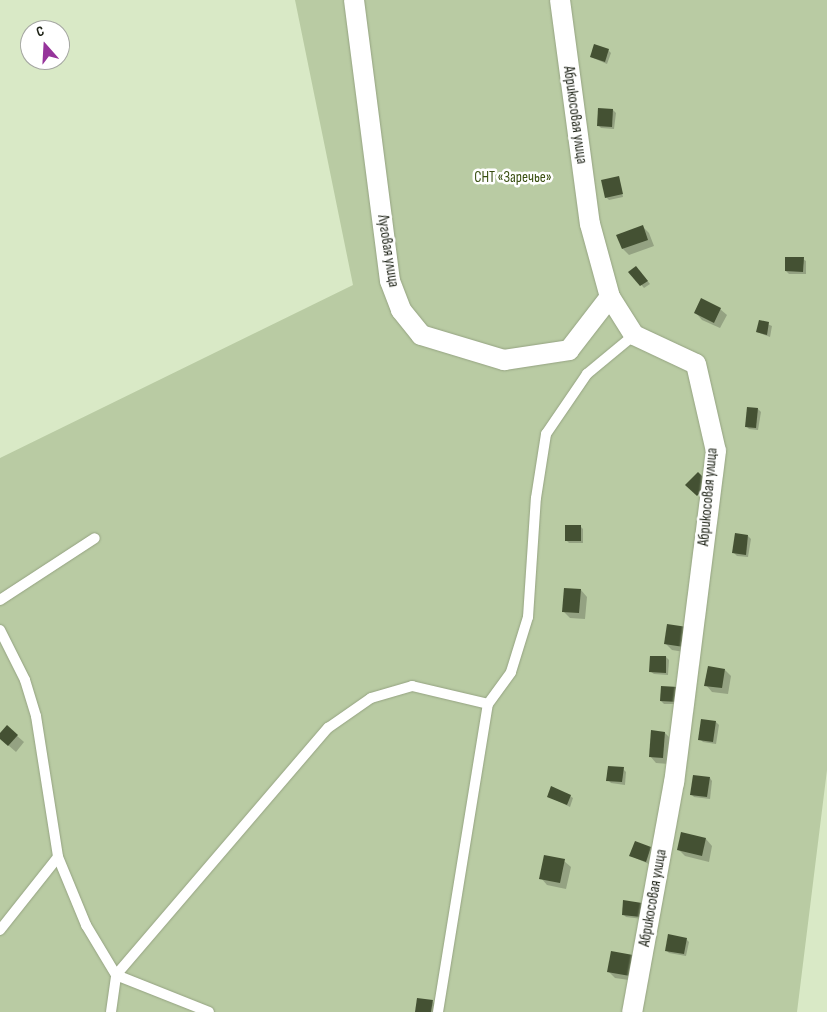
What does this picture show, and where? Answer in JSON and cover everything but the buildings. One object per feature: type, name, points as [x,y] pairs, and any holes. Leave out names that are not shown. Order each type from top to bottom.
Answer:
[{"type":"street","name":"Луговая улица","points":[[354,0],[390,281],[401,310],[421,335],[504,360],[569,350],[610,296]]},
{"type":"street","name":"Абрикосовая улица","points":[[560,0],[590,224],[610,296],[634,336],[696,364],[716,450],[674,782],[632,1012]]},
{"type":"lane","points":[[438,1012],[488,704],[511,672],[528,617],[536,498],[546,434],[586,374],[634,336]]},
{"type":"lane","points":[[0,600],[95,538]]},
{"type":"lane","points":[[0,630],[25,680],[36,716],[58,857],[86,925],[116,975],[209,1012]]},
{"type":"lane","points":[[111,1012],[116,975],[328,728],[371,698],[412,686],[488,704]]},
{"type":"lane","points":[[0,930],[58,857]]},
{"type":"green space","name":"СНТ «Заречье»","points":[[295,0],[827,0],[827,770],[797,1012],[0,1012],[0,458],[353,285]]}]
